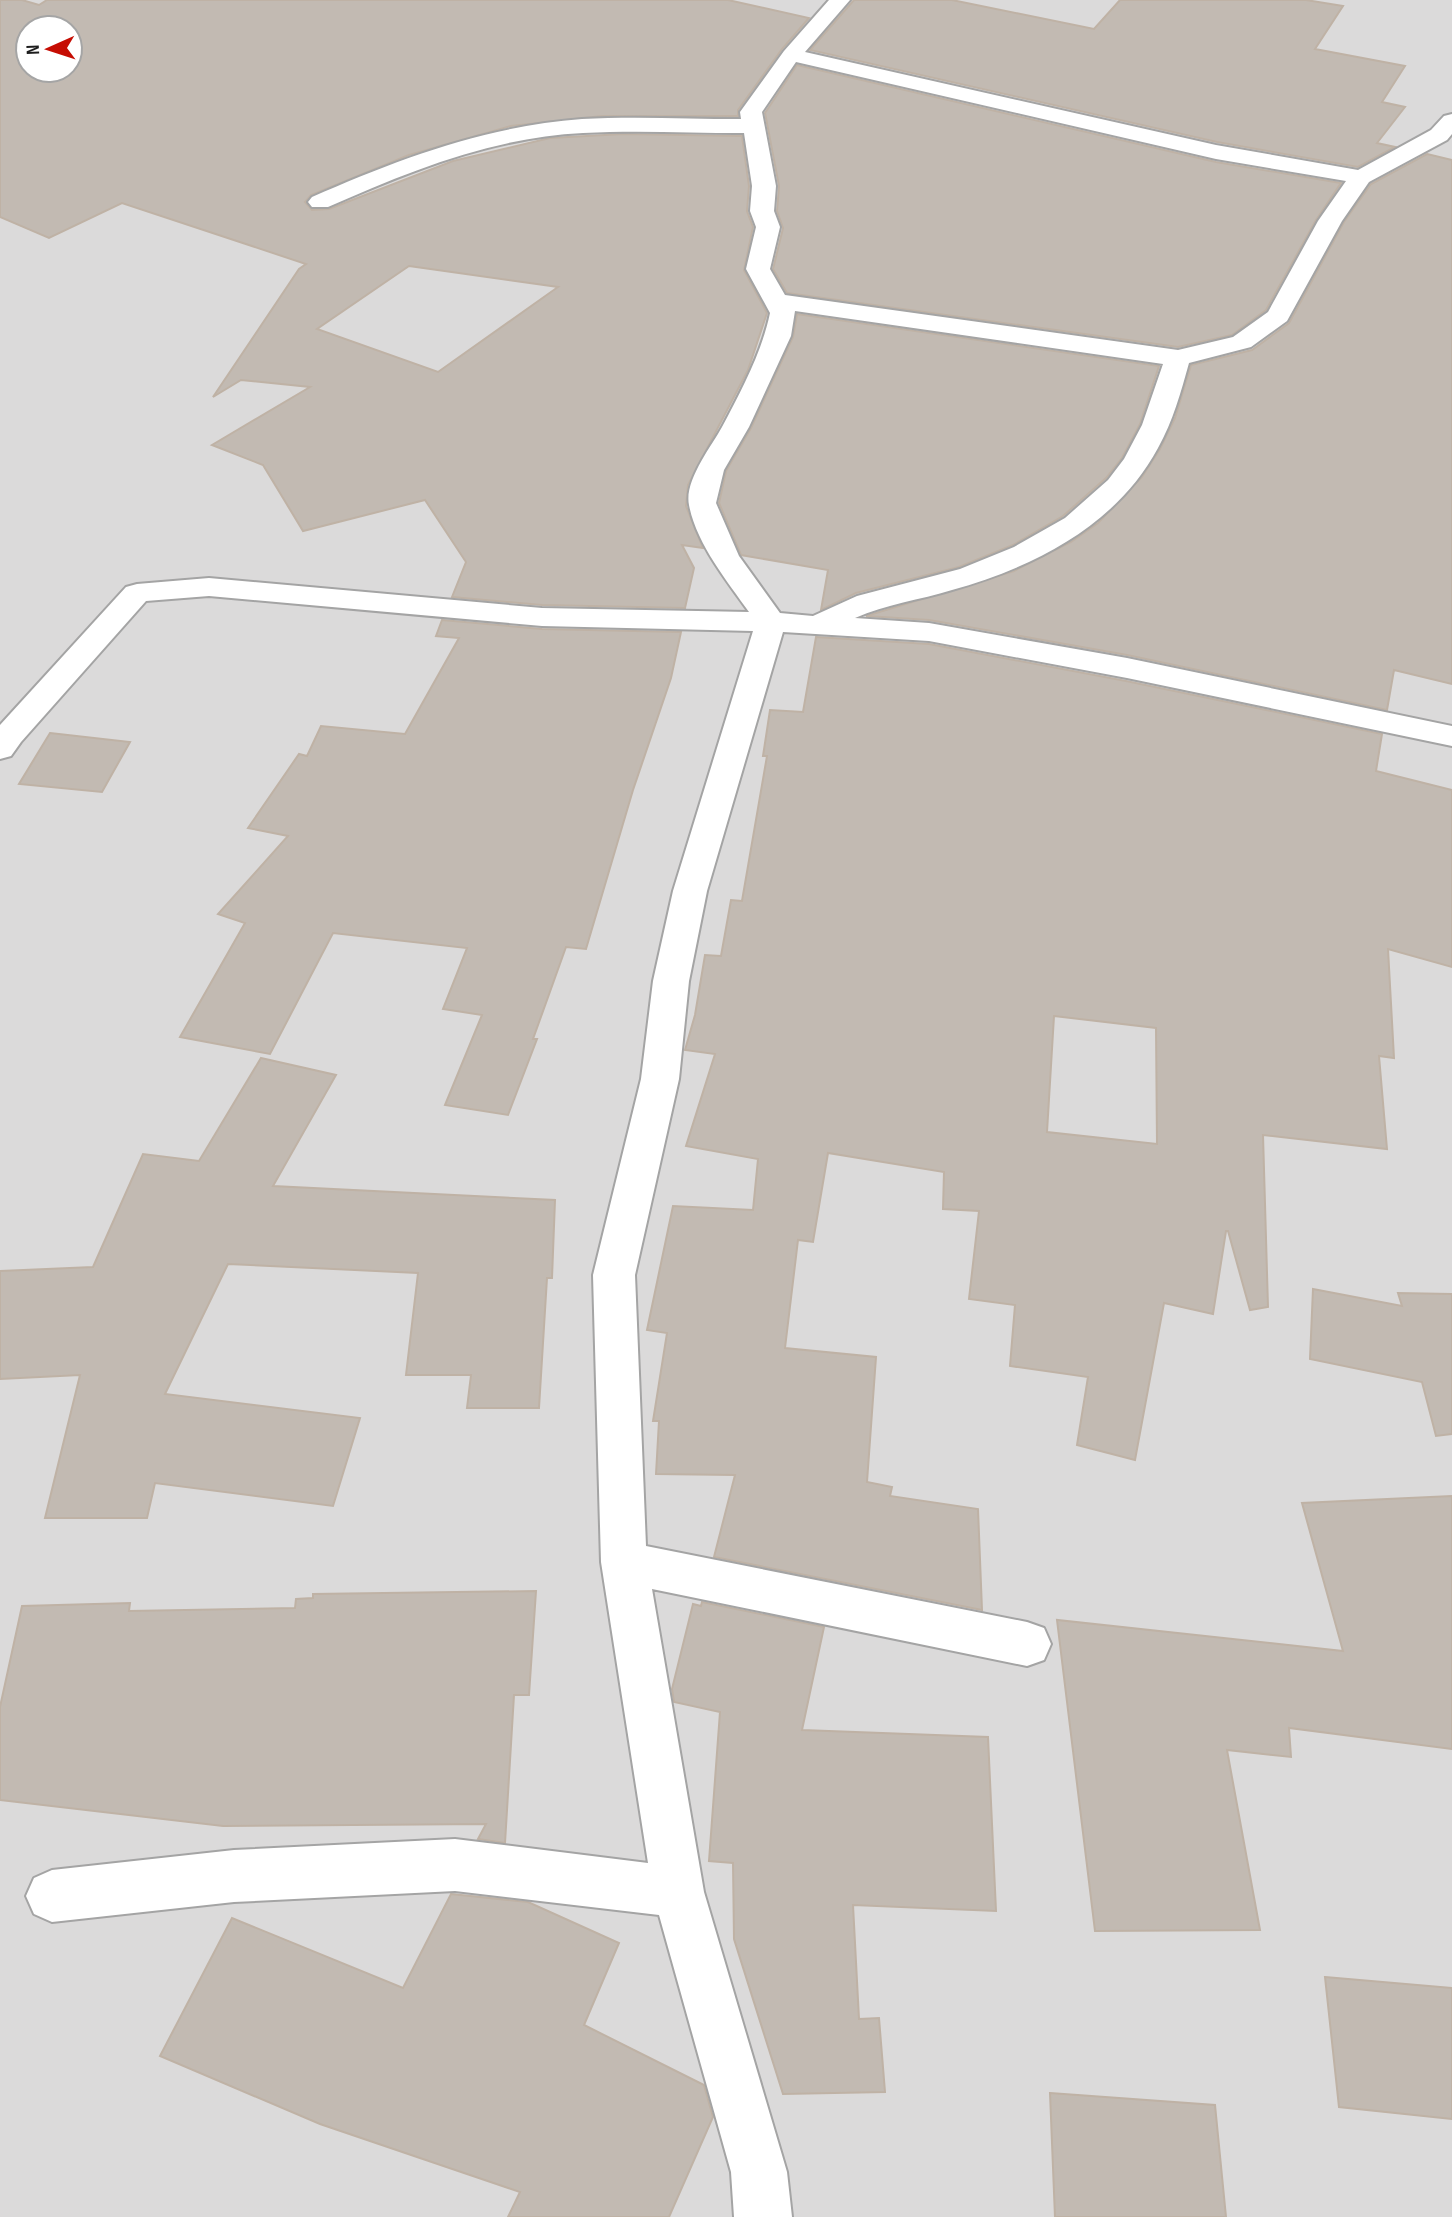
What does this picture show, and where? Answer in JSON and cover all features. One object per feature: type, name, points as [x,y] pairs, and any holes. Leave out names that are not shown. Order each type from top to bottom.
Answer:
[{"type":"street","points":[[771,622],[725,557],[702,503],[710,470],[735,427],[778,336],[783,313],[758,269],[768,227],[762,211],[764,186],[751,112],[791,55],[840,0]]},
{"type":"street","points":[[791,55],[910,85],[1216,152],[1361,177]]},
{"type":"street","points":[[320,202],[406,164],[493,140],[581,126],[753,127]]},
{"type":"street","points":[[775,301],[1178,358],[1242,341],[1278,316],[1330,221],[1361,177],[1448,131]]},
{"type":"street","points":[[820,624],[853,606],[973,575],[1049,543],[1076,524],[1112,491],[1136,461],[1164,402],[1178,358]]},
{"type":"street","points":[[0,749],[9,735],[137,593],[209,587],[542,617],[820,624],[942,635],[1152,673],[1452,736]]},
{"type":"street","points":[[763,2217],[760,2172],[678,1892],[624,1562],[614,1275],[660,1079],[671,981],[690,891],[771,622]]},
{"type":"street","points":[[624,1562],[1027,1644]]},
{"type":"street","points":[[52,1896],[234,1875],[455,1865],[678,1892]]},
{"type":"shaded area","points":[[0,0],[1452,0],[1452,2217],[0,2217]]},
{"type":"building","points":[[0,0],[22,0],[39,5],[47,0],[728,0],[809,18],[782,49],[738,110],[738,116],[602,116],[511,126],[409,155],[311,195],[305,202],[312,210],[329,209],[453,161],[550,138],[623,134],[742,136],[749,186],[747,211],[753,227],[744,270],[767,313],[748,370],[688,485],[686,506],[703,548],[682,545],[694,568],[685,608],[542,605],[452,597],[466,562],[425,500],[303,531],[263,465],[212,445],[310,387],[241,380],[213,397],[299,269],[306,264],[122,203],[49,238],[0,217]],"holes":[[[409,266],[558,287],[438,372],[317,329]]]},
{"type":"building","points":[[854,0],[952,0],[1094,29],[1120,0],[1306,0],[1343,6],[1315,49],[1405,66],[1382,102],[1405,107],[1377,143],[1395,147],[1358,167],[1217,142],[810,50]]},
{"type":"building","points":[[797,65],[1216,162],[1341,183],[1316,220],[1266,310],[1232,335],[1178,347],[787,293],[773,269],[783,228],[777,211],[779,186],[765,113]]},
{"type":"building","points":[[1427,154],[1452,160],[1452,684],[1394,670],[1387,710],[1127,655],[929,620],[866,616],[1014,571],[1071,542],[1098,523],[1142,477],[1160,449],[1175,418],[1191,365],[1252,350],[1289,323],[1344,222],[1371,184]]},
{"type":"building","points":[[797,314],[1159,366],[1140,424],[1122,458],[1106,478],[1063,516],[1013,545],[959,567],[856,593],[821,610],[828,570],[741,555],[719,503],[726,471],[751,428],[793,337]]},
{"type":"building","points":[[442,620],[542,629],[681,632],[671,678],[633,790],[586,949],[566,947],[533,1039],[537,1039],[508,1115],[445,1105],[482,1015],[443,1009],[467,948],[333,933],[270,1054],[180,1037],[245,923],[218,914],[288,836],[248,828],[299,754],[307,756],[321,726],[405,734],[459,638],[436,636]]},
{"type":"building","points":[[816,637],[929,644],[1382,734],[1376,771],[1452,790],[1452,967],[1388,949],[1394,1058],[1379,1056],[1387,1149],[1263,1135],[1268,1307],[1250,1310],[1226,1231],[1213,1314],[1164,1303],[1135,1460],[1077,1445],[1088,1377],[1010,1366],[1015,1305],[969,1299],[979,1211],[943,1209],[944,1172],[828,1153],[813,1242],[798,1240],[785,1348],[876,1357],[867,1482],[892,1487],[890,1496],[978,1509],[982,1610],[714,1557],[735,1475],[656,1474],[659,1421],[653,1421],[667,1333],[647,1330],[673,1206],[753,1210],[758,1159],[686,1146],[715,1054],[685,1050],[695,1015],[705,955],[721,956],[731,900],[742,901],[767,756],[763,756],[770,710],[803,712]],"holes":[[[1054,1016],[1156,1028],[1157,1144],[1047,1132]]]},
{"type":"building","points":[[50,733],[130,742],[102,792],[19,784]]},
{"type":"building","points":[[261,1058],[336,1075],[273,1186],[555,1200],[552,1278],[547,1278],[539,1408],[467,1408],[471,1375],[406,1375],[418,1273],[228,1264],[165,1394],[360,1418],[333,1506],[155,1483],[147,1518],[45,1518],[80,1375],[0,1379],[0,1271],[93,1267],[143,1154],[199,1161]]},
{"type":"building","points":[[1313,1289],[1402,1306],[1398,1293],[1452,1294],[1452,1434],[1436,1436],[1422,1382],[1310,1359]]},
{"type":"building","points":[[1452,1496],[1452,1749],[1289,1728],[1291,1757],[1227,1750],[1260,1930],[1095,1931],[1057,1620],[1343,1651],[1302,1503]]},
{"type":"building","points":[[536,1591],[529,1695],[514,1695],[505,1843],[478,1839],[486,1824],[223,1826],[0,1800],[0,1707],[22,1606],[130,1603],[129,1611],[295,1608],[296,1599],[313,1598],[313,1594]]},
{"type":"building","points":[[702,1602],[824,1627],[802,1730],[988,1737],[996,1911],[853,1905],[859,2019],[879,2018],[885,2092],[783,2094],[734,1939],[733,1863],[709,1861],[720,1712],[674,1702],[672,1689],[693,1604],[701,1606]]},
{"type":"building","points":[[451,1894],[528,1902],[619,1943],[584,2025],[704,2085],[713,2117],[669,2217],[508,2217],[520,2192],[320,2124],[160,2056],[232,1918],[403,1988]]},
{"type":"building","points":[[1325,1977],[1452,1988],[1452,2119],[1339,2107]]},
{"type":"building","points":[[1050,2093],[1215,2105],[1226,2217],[1055,2217]]}]
